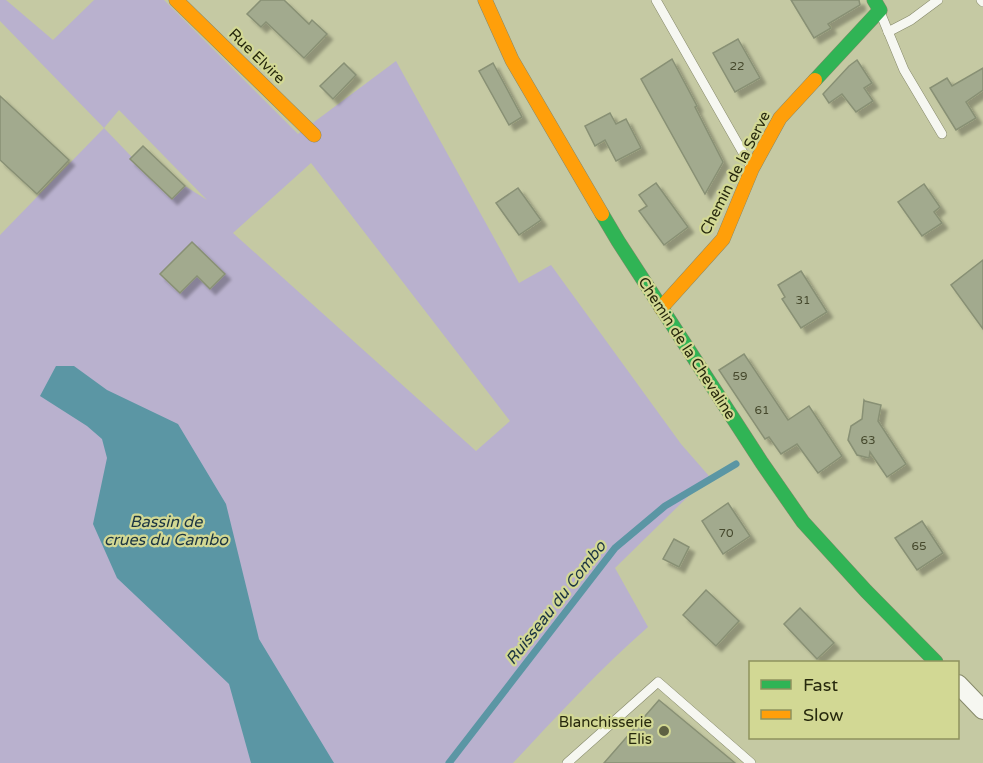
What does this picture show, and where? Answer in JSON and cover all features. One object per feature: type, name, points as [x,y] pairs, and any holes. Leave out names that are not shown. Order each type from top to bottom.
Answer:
[{"type":"street","name":"Rue Elvire","points":[[176,0],[315,135]]},
{"type":"street","name":"Chemin de la Chevaline","points":[[485,0],[512,60],[618,241],[762,463],[804,522],[866,591],[934,661]]},
{"type":"street","name":"Chemin de la Serve","points":[[661,308],[723,239],[752,169],[780,118],[877,5]]},
{"type":"street","points":[[959,686],[983,710]]},
{"type":"lane","points":[[656,0],[752,169]]},
{"type":"lane","points":[[888,32],[911,20],[939,0]]},
{"type":"lane","points":[[877,5],[904,70],[942,134]]},
{"type":"lane","points":[[567,763],[658,682],[751,763]]},
{"type":"shaded area","points":[[0,0],[6,0],[53,40],[94,0],[164,0],[298,134],[396,61],[519,283],[551,265],[681,444],[709,476],[615,568],[648,627],[562,710],[513,763],[0,763],[0,235],[104,128],[0,21]],"holes":[[[119,110],[207,200],[185,186],[172,199],[104,128]],[[311,163],[510,421],[476,451],[233,233]]]},
{"type":"water","name":"Bassin de crues du Cambo","points":[[56,366],[74,366],[107,390],[178,424],[226,504],[259,639],[334,763],[251,763],[229,684],[117,578],[93,524],[107,458],[102,439],[87,426],[40,396]]},
{"type":"building","points":[[261,0],[284,0],[309,24],[312,20],[327,34],[304,58],[266,22],[261,27],[247,14]]},
{"type":"building","points":[[791,0],[859,0],[860,5],[828,24],[831,28],[814,38]]},
{"type":"building","points":[[738,39],[760,78],[735,92],[713,53]]},
{"type":"building","points":[[672,59],[723,162],[705,194],[641,79]]},
{"type":"building","points":[[857,60],[872,83],[864,88],[873,101],[856,112],[842,94],[829,103],[823,94]]},
{"type":"building","points":[[344,63],[356,75],[333,99],[320,86]]},
{"type":"building","points":[[493,63],[522,117],[509,125],[479,71]]},
{"type":"building","points":[[983,68],[983,90],[966,102],[976,118],[956,130],[930,88],[947,78],[952,86]]},
{"type":"building","points":[[0,96],[69,160],[37,194],[0,160]]},
{"type":"building","points":[[610,113],[616,124],[626,119],[641,148],[616,161],[605,140],[595,146],[585,126]]},
{"type":"building","points":[[143,146],[185,186],[172,199],[130,159]]},
{"type":"building","points":[[656,183],[688,227],[664,245],[639,211],[647,206],[639,195]]},
{"type":"building","points":[[924,184],[940,207],[934,212],[942,223],[922,236],[898,202]]},
{"type":"building","points":[[518,188],[541,220],[519,235],[496,203]]},
{"type":"building","points":[[192,242],[225,274],[210,289],[197,276],[180,293],[160,274]]},
{"type":"building","points":[[983,260],[983,329],[951,285]]},
{"type":"building","points":[[801,271],[827,312],[801,328],[782,299],[785,297],[778,285]]},
{"type":"building","points":[[744,354],[788,420],[809,406],[842,456],[818,473],[797,444],[781,454],[769,437],[765,439],[719,370]]},
{"type":"building","points":[[864,400],[881,405],[878,421],[906,464],[887,477],[870,452],[869,458],[857,455],[848,440],[851,426],[862,419]]},
{"type":"building","points":[[728,503],[750,536],[723,554],[702,521]]},
{"type":"building","points":[[922,521],[943,553],[917,570],[895,538]]},
{"type":"building","points":[[674,539],[689,547],[679,567],[663,559]]},
{"type":"building","points":[[706,590],[739,621],[716,646],[683,615]]},
{"type":"building","points":[[800,608],[834,643],[817,659],[784,624]]},
{"type":"building","name":"Blanchisserie Elis","points":[[659,700],[735,763],[604,763]]},
{"type":"waterway","name":"Ruisseau du Combo","points":[[449,763],[615,548],[665,506],[736,464]]},
{"type":"traffic: fast","points":[[815,80],[880,10],[874,0]]},
{"type":"traffic: fast","points":[[602,214],[762,463],[803,522],[866,591],[935,661]]},
{"type":"traffic: slow","points":[[176,0],[314,135]]},
{"type":"traffic: slow","points":[[485,0],[512,60],[602,214]]},
{"type":"traffic: slow","points":[[661,308],[723,239],[752,169],[780,118],[815,80]]},
{"type":"place","name":"Blanchisserie Elis","points":[[664,731]]}]
